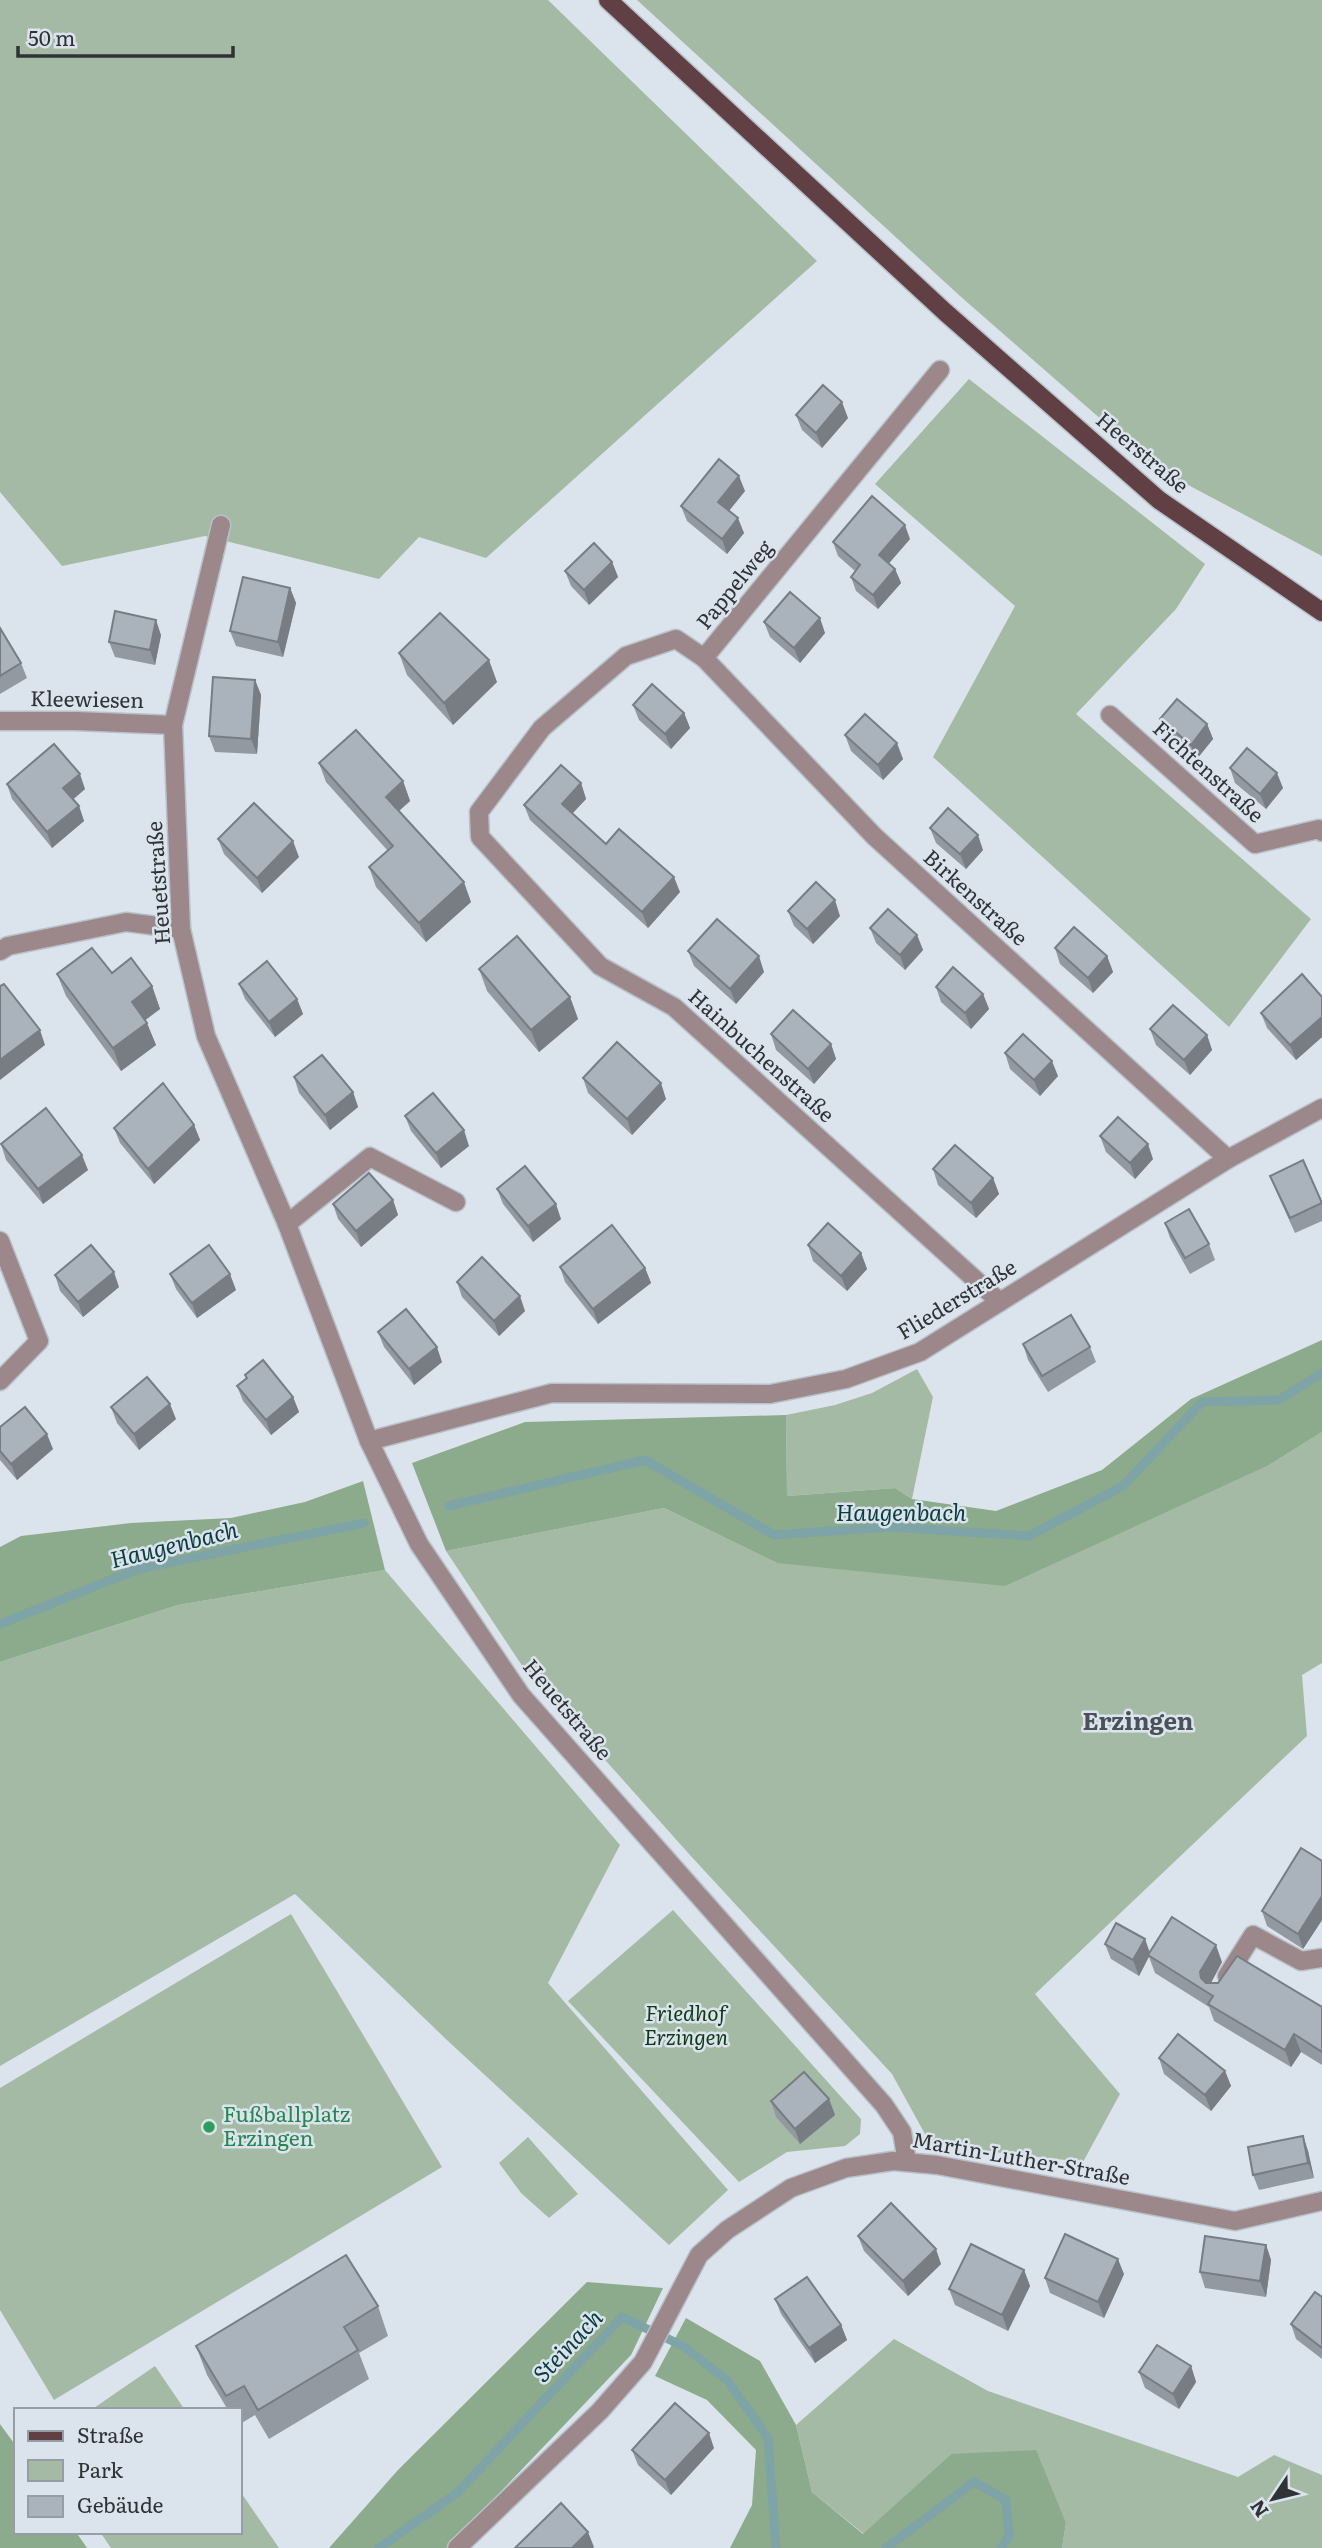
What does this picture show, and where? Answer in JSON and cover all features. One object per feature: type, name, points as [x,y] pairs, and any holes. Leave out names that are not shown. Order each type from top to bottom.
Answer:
[{"type":"main road","name":"Heerstraße","points":[[608,0],[945,312],[1160,500],[1322,612]]},
{"type":"street","name":"Pappelweg","points":[[479,812],[542,729],[626,656],[677,639],[704,658],[940,370]]},
{"type":"street","name":"Heuetstraße","points":[[221,526],[173,725],[181,929],[206,1036],[287,1224],[369,1441],[419,1544],[521,1695],[884,2105],[902,2132],[907,2162]]},
{"type":"street","name":"Birkenstraße","points":[[704,658],[874,836],[1228,1159]]},
{"type":"street","name":"Fichtenstraße","points":[[1110,715],[1255,844],[1319,830],[1322,832]]},
{"type":"street","name":"Kleewiesen","points":[[0,721],[173,725]]},
{"type":"street","name":"Hainbuchenstraße","points":[[479,812],[480,837],[600,966],[674,1007],[1000,1302]]},
{"type":"street","points":[[0,951],[8,946],[126,922],[181,929]]},
{"type":"street","name":"Fliederstraße","points":[[369,1441],[552,1393],[770,1394],[846,1379],[920,1352],[1228,1159],[1322,1108]]},
{"type":"street","points":[[287,1224],[370,1157],[456,1202]]},
{"type":"street","points":[[0,1241],[39,1341],[0,1381]]},
{"type":"street","points":[[1218,1991],[1253,1935],[1301,1961],[1322,1958]]},
{"type":"street","name":"Martin-Luther-Straße","points":[[457,2548],[600,2412],[643,2362],[699,2255],[727,2230],[791,2188],[846,2168],[893,2161],[937,2165],[1235,2221],[1322,2201]]},
{"type":"green space","points":[[0,0],[548,0],[817,261],[486,558],[419,537],[379,579],[205,536],[62,566],[0,492]]},
{"type":"green space","points":[[637,0],[1322,0],[1322,556],[1158,469],[960,296]]},
{"type":"green space","points":[[969,379],[1205,564],[1176,609],[1076,714],[1311,919],[1229,1027],[933,757],[1015,606],[875,484]]},
{"type":"green space","points":[[1322,1340],[1322,1432],[1269,1465],[1005,1586],[777,1563],[664,1508],[446,1551],[412,1463],[525,1422],[786,1415],[787,1496],[895,1488],[912,1499],[996,1511],[1102,1470],[1191,1399]]},
{"type":"green space","points":[[917,1369],[933,1397],[912,1499],[895,1488],[787,1496],[786,1415],[835,1405],[872,1393]]},
{"type":"green space","points":[[1322,1432],[1322,1663],[1302,1675],[1307,1736],[1035,1994],[1120,2094],[1083,2162],[931,2145],[892,2074],[689,1854],[525,1670],[446,1551],[664,1508],[777,1563],[1269,1465]]},
{"type":"green space","points":[[363,1481],[385,1570],[178,1605],[0,1662],[0,1547],[21,1536],[131,1523],[231,1518],[305,1502]]},
{"type":"green space","points":[[385,1570],[620,1845],[548,1983],[728,2190],[669,2245],[448,2041],[295,1894],[0,2066],[0,1662],[178,1605]]},
{"type":"green space","name":"Friedhof Erzingen","points":[[673,1910],[861,2119],[860,2134],[845,2146],[787,2152],[739,2182],[568,2001]]},
{"type":"green space","name":"Fußballplatz Erzingen","points":[[291,1914],[442,2167],[54,2400],[0,2310],[0,2088]]},
{"type":"green space","points":[[528,2137],[578,2194],[549,2218],[521,2193],[499,2163]]},
{"type":"green space","points":[[587,2282],[663,2288],[631,2355],[447,2548],[329,2548],[398,2470]]},
{"type":"green space","points":[[686,2318],[760,2361],[796,2425],[812,2492],[863,2534],[951,2454],[1036,2450],[1066,2523],[1062,2548],[730,2548],[752,2505],[756,2450],[707,2400],[655,2376]]},
{"type":"green space","points":[[894,2339],[988,2391],[1238,2477],[1274,2455],[1322,2475],[1322,2548],[1062,2548],[1066,2523],[951,2454],[864,2534],[812,2492],[796,2425]]},
{"type":"green space","points":[[155,2366],[184,2408],[94,2408]]},
{"type":"green space","points":[[0,2424],[14,2443],[14,2534],[77,2534],[87,2548],[0,2548]]},
{"type":"green space","points":[[242,2494],[279,2548],[111,2548],[101,2534],[242,2534]]},
{"type":"building","points":[[823,385],[842,402],[816,433],[796,415]]},
{"type":"building","points":[[719,459],[739,476],[718,502],[738,518],[722,539],[681,506]]},
{"type":"building","points":[[872,496],[905,525],[879,555],[895,569],[873,595],[851,577],[860,565],[833,542]]},
{"type":"building","points":[[594,543],[612,562],[584,590],[565,571]]},
{"type":"building","points":[[243,577],[290,588],[278,642],[230,631]]},
{"type":"building","points":[[790,592],[820,618],[794,648],[764,622]]},
{"type":"building","points":[[115,611],[156,620],[150,650],[109,642]]},
{"type":"building","points":[[440,613],[489,660],[444,703],[399,653]]},
{"type":"building","points":[[0,628],[21,663],[0,676]]},
{"type":"building","points":[[213,677],[255,680],[251,739],[209,736]]},
{"type":"building","points":[[652,684],[684,713],[665,734],[633,705]]},
{"type":"building","points":[[1177,699],[1207,724],[1191,745],[1160,719]]},
{"type":"building","points":[[865,714],[897,743],[878,765],[845,735]]},
{"type":"building","points":[[356,730],[403,781],[386,797],[464,882],[419,923],[369,867],[393,846],[319,763]]},
{"type":"building","points":[[54,744],[80,774],[63,788],[79,806],[47,832],[7,784]]},
{"type":"building","points":[[1247,748],[1277,773],[1260,794],[1230,768]]},
{"type":"building","points":[[561,765],[581,783],[562,804],[606,844],[619,829],[674,877],[642,912],[524,805]]},
{"type":"building","points":[[254,803],[293,841],[257,878],[218,839]]},
{"type":"building","points":[[948,808],[978,835],[960,854],[930,828]]},
{"type":"building","points":[[816,882],[835,900],[807,929],[788,911]]},
{"type":"building","points":[[888,909],[917,935],[900,955],[870,928]]},
{"type":"building","points":[[717,919],[759,956],[730,989],[688,951]]},
{"type":"building","points":[[1074,927],[1107,956],[1088,978],[1055,948]]},
{"type":"building","points":[[517,936],[570,997],[531,1030],[479,969]]},
{"type":"building","points":[[92,948],[112,973],[131,958],[152,986],[132,1002],[147,1023],[113,1048],[57,974]]},
{"type":"building","points":[[267,961],[297,999],[269,1022],[239,984]]},
{"type":"building","points":[[953,967],[983,994],[965,1013],[936,987]]},
{"type":"building","points":[[1302,974],[1322,997],[1322,1017],[1290,1045],[1261,1013]]},
{"type":"building","points":[[4,984],[40,1030],[0,1060],[0,986]]},
{"type":"building","points":[[1173,1005],[1207,1035],[1184,1060],[1150,1029]]},
{"type":"building","points":[[793,1010],[831,1044],[808,1069],[771,1034]]},
{"type":"building","points":[[1023,1034],[1052,1061],[1034,1080],[1005,1053]]},
{"type":"building","points":[[617,1042],[661,1083],[627,1119],[583,1078]]},
{"type":"building","points":[[322,1055],[353,1092],[325,1115],[294,1077]]},
{"type":"building","points":[[163,1083],[194,1125],[148,1169],[114,1128]]},
{"type":"building","points":[[433,1093],[464,1130],[436,1153],[405,1116]]},
{"type":"building","points":[[46,1108],[82,1155],[38,1189],[1,1144]]},
{"type":"building","points":[[1118,1117],[1148,1144],[1130,1163],[1100,1136]]},
{"type":"building","points":[[955,1145],[993,1178],[971,1203],[933,1169]]},
{"type":"building","points":[[1303,1160],[1322,1203],[1290,1218],[1270,1176]]},
{"type":"building","points":[[525,1166],[556,1204],[528,1226],[497,1189]]},
{"type":"building","points":[[369,1173],[393,1200],[356,1231],[333,1204]]},
{"type":"building","points":[[1189,1209],[1209,1244],[1185,1258],[1165,1223]]},
{"type":"building","points":[[828,1223],[861,1253],[841,1276],[808,1245]]},
{"type":"building","points":[[612,1225],[645,1268],[593,1309],[560,1267]]},
{"type":"building","points":[[91,1245],[114,1272],[78,1302],[55,1275]]},
{"type":"building","points":[[209,1245],[230,1274],[192,1303],[170,1274]]},
{"type":"building","points":[[482,1257],[520,1296],[494,1321],[457,1282]]},
{"type":"building","points":[[406,1309],[437,1347],[409,1369],[378,1332]]},
{"type":"building","points":[[1071,1315],[1090,1347],[1042,1376],[1023,1344]]},
{"type":"building","points":[[263,1360],[293,1397],[266,1420],[237,1386],[247,1378],[245,1375]]},
{"type":"building","points":[[147,1377],[170,1404],[134,1434],[111,1407]]},
{"type":"building","points":[[25,1407],[47,1434],[11,1464],[0,1451],[0,1427]]},
{"type":"building","points":[[1301,1848],[1322,1861],[1322,1896],[1298,1934],[1262,1911]]},
{"type":"building","points":[[1172,1917],[1216,1945],[1200,1972],[1206,1983],[1218,1983],[1237,1956],[1322,2007],[1322,2052],[1294,2034],[1285,2050],[1208,2004],[1213,1996],[1148,1955]]},
{"type":"building","points":[[1116,1923],[1145,1939],[1133,1960],[1105,1944]]},
{"type":"building","points":[[1178,2034],[1225,2071],[1205,2095],[1159,2058]]},
{"type":"building","points":[[804,2072],[829,2099],[795,2129],[771,2101]]},
{"type":"building","points":[[1303,2136],[1308,2163],[1253,2175],[1248,2147]]},
{"type":"building","points":[[891,2203],[936,2249],[903,2281],[858,2236]]},
{"type":"building","points":[[1065,2234],[1118,2259],[1098,2302],[1045,2278]]},
{"type":"building","points":[[1205,2236],[1266,2245],[1260,2281],[1200,2272]]},
{"type":"building","points":[[971,2244],[1024,2270],[1002,2315],[949,2289]]},
{"type":"building","points":[[346,2255],[378,2306],[344,2327],[358,2350],[258,2410],[244,2386],[226,2396],[196,2346]]},
{"type":"building","points":[[807,2277],[841,2325],[809,2348],[775,2299]]},
{"type":"building","points":[[1315,2292],[1322,2297],[1322,2348],[1291,2324]]},
{"type":"building","points":[[1157,2345],[1191,2366],[1173,2394],[1139,2372]]},
{"type":"building","points":[[675,2403],[709,2433],[665,2480],[632,2450]]},
{"type":"building","points":[[561,2503],[588,2532],[572,2548],[515,2548]]},
{"type":"waterway","name":"Haugenbach","points":[[449,1506],[645,1460],[774,1535],[889,1527],[1029,1536],[1123,1486],[1202,1402],[1279,1400],[1322,1373]]},
{"type":"waterway","name":"Haugenbach","points":[[0,1624],[138,1569],[364,1523]]},
{"type":"waterway","name":"Steinach","points":[[379,2548],[457,2493],[622,2317],[683,2346],[728,2381],[768,2438],[776,2548]]},
{"type":"waterway","name":"Steinach","points":[[886,2548],[974,2482],[1006,2500],[1009,2536],[1001,2548]]},
{"type":"place","name":"Fußballplatz Erzingen","points":[[209,2127]]},
{"type":"district","name":"Erzingen","points":[[1138,1722]]}]
